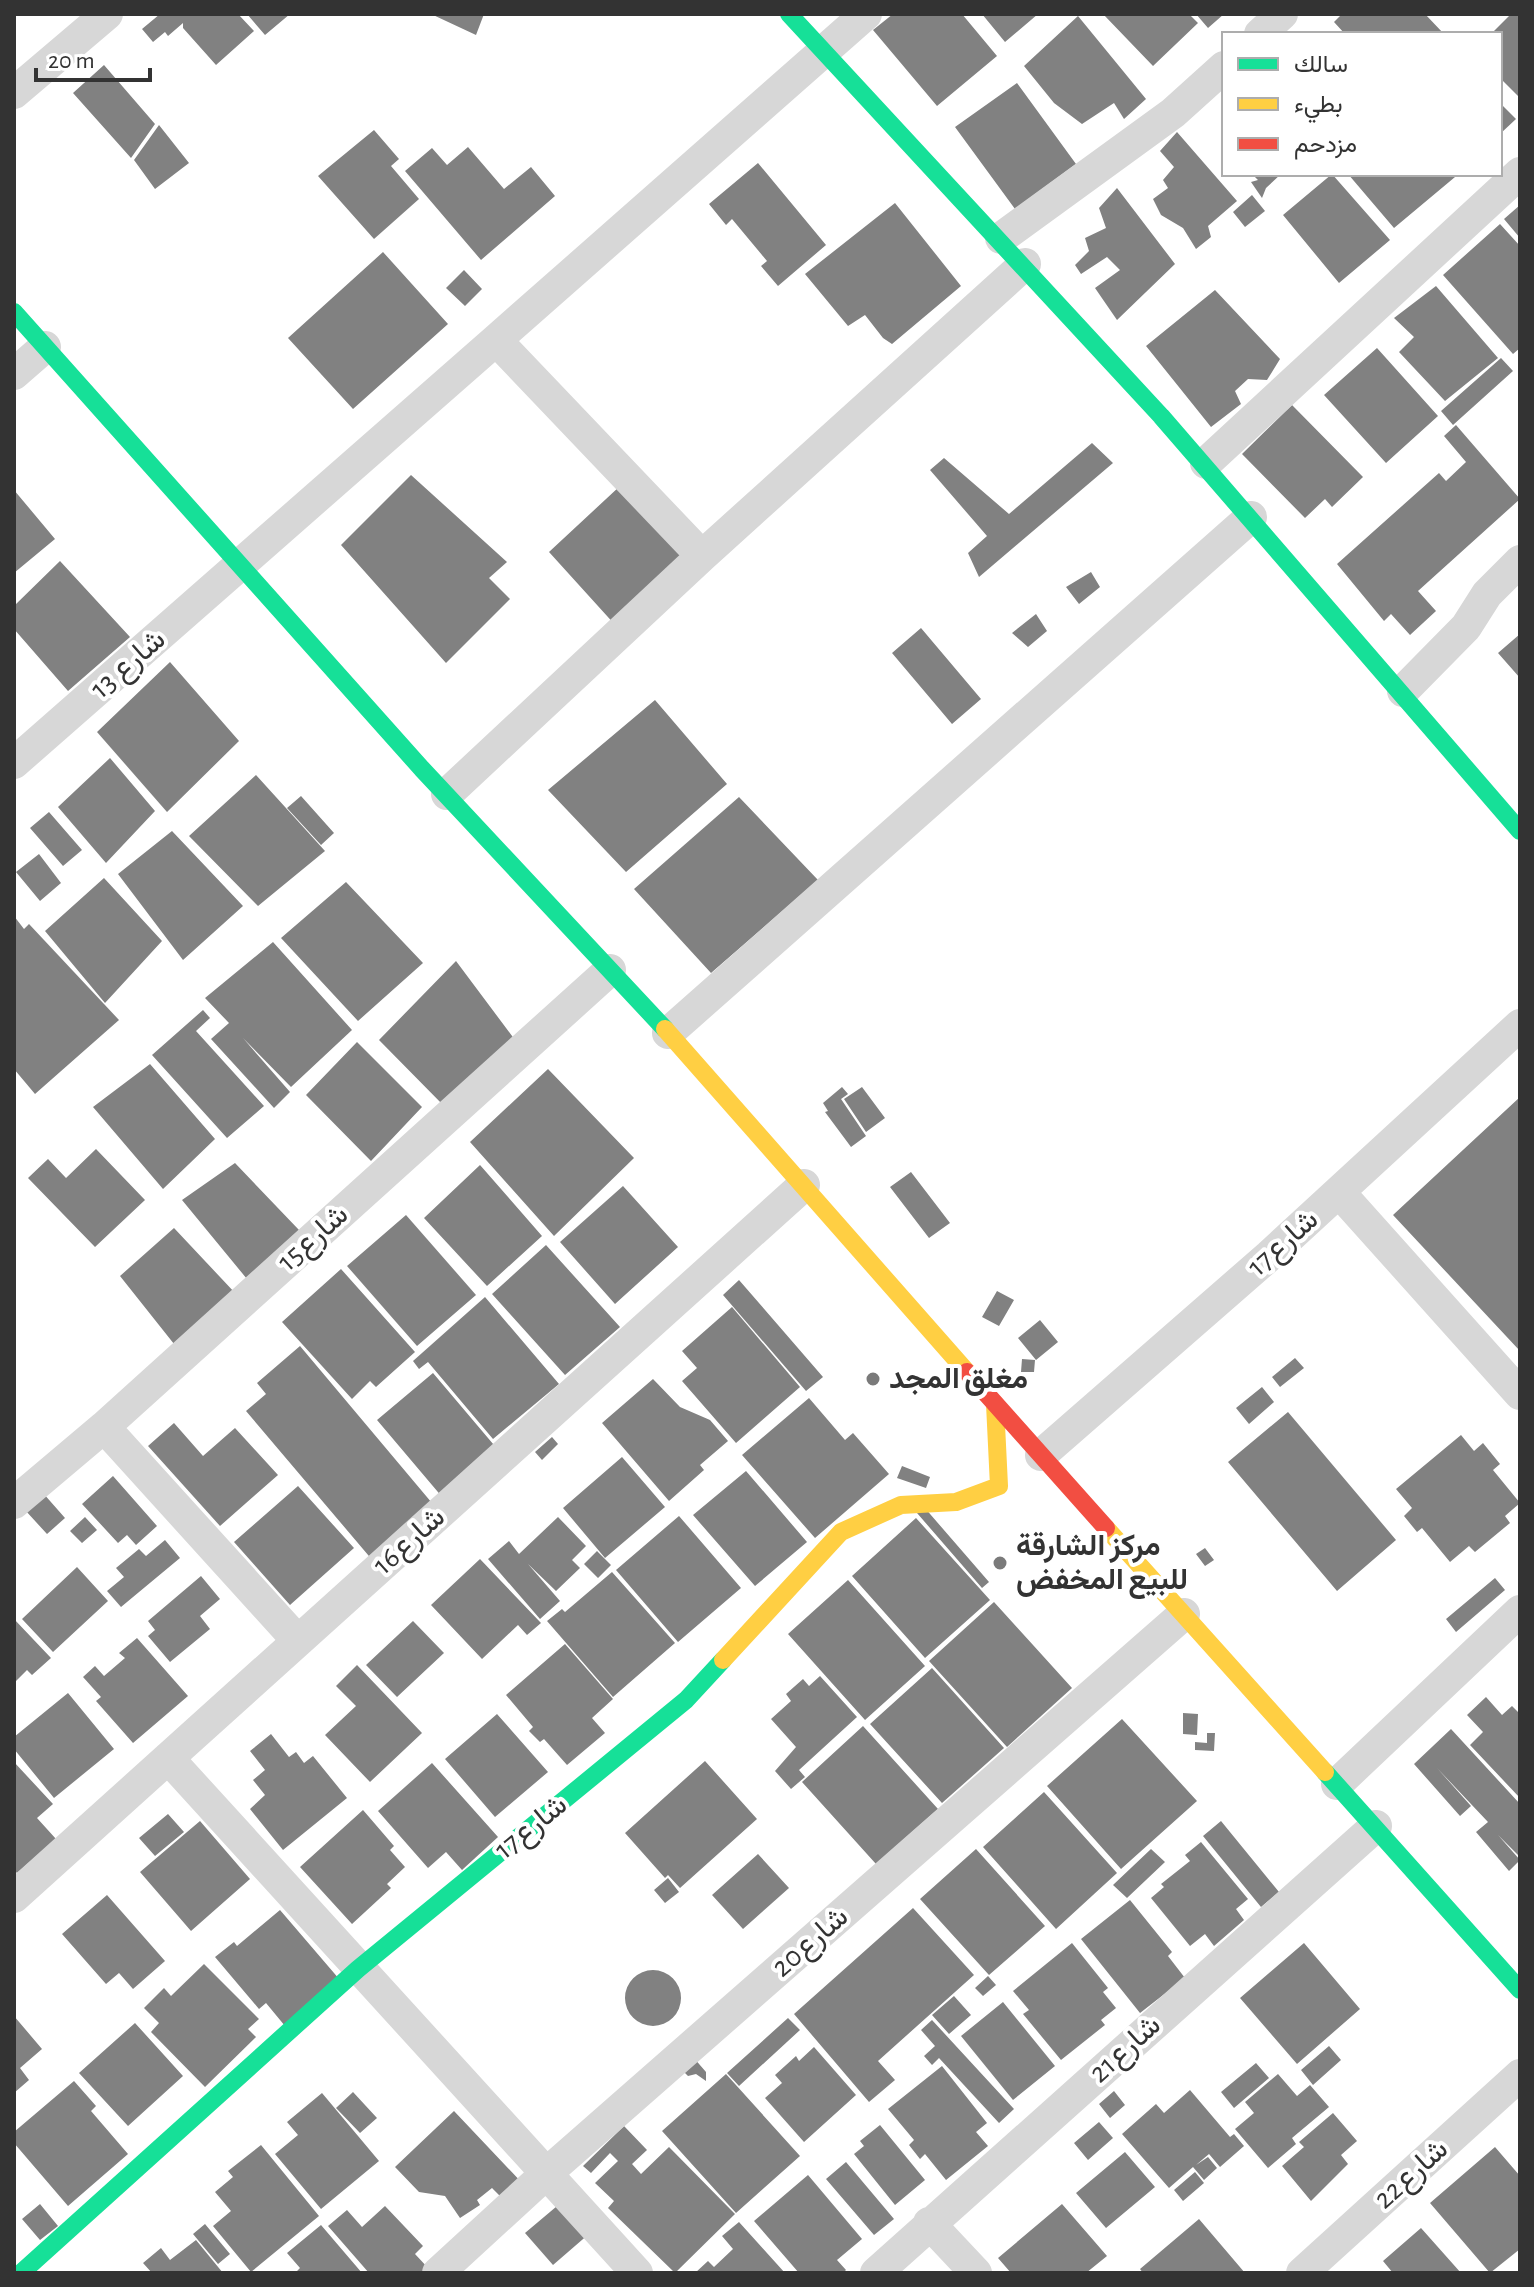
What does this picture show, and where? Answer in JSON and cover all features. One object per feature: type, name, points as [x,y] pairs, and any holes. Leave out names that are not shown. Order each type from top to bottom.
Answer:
[{"type":"street","points":[[14,93],[107,14]]},
{"type":"street","points":[[789,14],[1001,238],[1206,463],[1520,831]]},
{"type":"street","name":"شارع 13","points":[[14,763],[826,53],[866,14]]},
{"type":"street","points":[[1262,32],[1282,14]]},
{"type":"street","points":[[1001,238],[1173,113],[1222,69]]},
{"type":"street","points":[[1206,463],[1520,173]]},
{"type":"street","points":[[447,794],[702,556],[1025,264]]},
{"type":"street","points":[[14,312],[447,794],[668,1033],[995,1404],[1520,1990]]},
{"type":"street","points":[[496,340],[702,556]]},
{"type":"street","points":[[14,374],[45,347]]},
{"type":"street","points":[[668,1033],[1251,517]]},
{"type":"street","points":[[1403,691],[1458,636],[1487,594],[1520,561]]},
{"type":"street","name":"شارع15","points":[[14,1503],[104,1427],[610,970]]},
{"type":"street","name":"شارع17","points":[[1041,1455],[1339,1192],[1520,1025]]},
{"type":"street","name":"شارع16","points":[[14,1897],[804,1185]]},
{"type":"street","points":[[1339,1192],[1520,1394]]},
{"type":"street","name":"شارع17","points":[[21,2273],[358,1969],[686,1700],[841,1532],[901,1505],[956,1502],[999,1486],[995,1404]]},
{"type":"street","points":[[104,1427],[298,1641]]},
{"type":"street","points":[[1337,1784],[1520,1611]]},
{"type":"street","name":"شارع20","points":[[438,2273],[548,2172],[1184,1614]]},
{"type":"street","points":[[168,1758],[637,2273]]},
{"type":"street","name":"شارع21","points":[[876,2273],[1376,1826]]},
{"type":"street","name":"شارع22","points":[[1302,2273],[1520,2075]]},
{"type":"street","points":[[929,2223],[976,2273]]},
{"type":"building","points":[[160,14],[238,14],[254,31],[216,65],[183,28],[183,23],[168,36],[165,32],[153,42],[142,29]]},
{"type":"building","points":[[247,14],[290,14],[265,35]]},
{"type":"building","points":[[431,14],[484,14],[476,35]]},
{"type":"building","points":[[893,14],[962,14],[997,56],[937,106],[873,30]]},
{"type":"building","points":[[982,14],[1038,14],[1005,42]]},
{"type":"building","points":[[1103,14],[1189,14],[1198,23],[1153,66]]},
{"type":"building","points":[[1196,14],[1224,14],[1208,28]]},
{"type":"building","points":[[1342,14],[1425,14],[1442,32],[1343,32],[1334,22]]},
{"type":"building","points":[[1511,14],[1520,14],[1520,98],[1502,80],[1502,32],[1493,32]]},
{"type":"building","points":[[1078,16],[1146,99],[1124,119],[1114,103],[1082,124],[1054,103],[1024,66]]},
{"type":"building","points":[[104,65],[155,124],[131,158],[73,93]]},
{"type":"building","points":[[1017,83],[1076,164],[1015,209],[955,127]]},
{"type":"building","points":[[1502,105],[1516,119],[1502,132]]},
{"type":"building","points":[[159,125],[189,163],[155,189],[134,160]]},
{"type":"building","points":[[374,130],[399,159],[391,166],[419,199],[374,239],[318,176]]},
{"type":"building","points":[[1177,132],[1237,201],[1208,226],[1211,237],[1196,249],[1183,228],[1161,215],[1153,199],[1168,188],[1163,180],[1174,167],[1160,151]]},
{"type":"building","points":[[468,147],[504,189],[531,167],[555,196],[481,260],[405,171],[432,148],[447,165]]},
{"type":"building","points":[[758,163],[826,245],[778,286],[761,266],[767,261],[732,219],[726,225],[709,204]]},
{"type":"building","points":[[1254,176],[1279,176],[1266,188],[1262,198],[1251,182],[1258,180]]},
{"type":"building","points":[[1330,176],[1334,176],[1390,240],[1339,283],[1283,215]]},
{"type":"building","points":[[1350,176],[1455,177],[1394,228]]},
{"type":"building","points":[[1117,188],[1175,264],[1117,320],[1095,288],[1120,270],[1107,257],[1081,274],[1075,265],[1089,251],[1085,238],[1106,228],[1099,208]]},
{"type":"building","points":[[1252,195],[1265,211],[1245,227],[1233,212]]},
{"type":"building","points":[[895,203],[961,286],[892,344],[883,338],[865,315],[848,326],[805,274]]},
{"type":"building","points":[[1520,205],[1520,238],[1504,219]]},
{"type":"building","points":[[1500,224],[1520,246],[1520,348],[1513,354],[1443,275]]},
{"type":"building","points":[[383,252],[448,324],[353,409],[288,338]]},
{"type":"building","points":[[464,270],[482,289],[465,306],[446,288]]},
{"type":"building","points":[[1436,286],[1498,358],[1445,401],[1399,352],[1414,337],[1394,318]]},
{"type":"building","points":[[1215,290],[1280,359],[1267,380],[1248,379],[1235,391],[1241,404],[1211,427],[1146,346]]},
{"type":"building","points":[[1377,348],[1438,416],[1386,463],[1324,395]]},
{"type":"building","points":[[1501,358],[1513,371],[1453,425],[1441,411]]},
{"type":"building","points":[[1292,405],[1363,477],[1332,507],[1325,499],[1305,518],[1242,454]]},
{"type":"building","points":[[1456,425],[1520,499],[1418,591],[1436,611],[1410,635],[1391,614],[1384,621],[1337,564],[1439,473],[1446,481],[1466,462],[1444,436]]},
{"type":"building","points":[[1092,443],[1113,463],[979,577],[968,553],[987,536],[930,470],[944,458],[1009,514]]},
{"type":"building","points":[[411,475],[507,562],[489,578],[510,599],[446,663],[341,545]]},
{"type":"building","points":[[620,486],[687,559],[617,627],[549,552]]},
{"type":"building","points":[[14,490],[55,539],[14,573]]},
{"type":"building","points":[[60,561],[130,637],[68,691],[14,629],[14,606]]},
{"type":"building","points":[[1091,572],[1100,587],[1079,604],[1066,587]]},
{"type":"building","points":[[1036,614],[1047,631],[1028,647],[1012,633]]},
{"type":"building","points":[[921,628],[981,699],[952,724],[892,653]]},
{"type":"building","points":[[1520,634],[1520,678],[1498,653]]},
{"type":"building","points":[[170,662],[239,741],[167,812],[97,732]]},
{"type":"building","points":[[655,700],[727,784],[626,872],[548,790]]},
{"type":"building","points":[[110,758],[155,811],[106,863],[58,807]]},
{"type":"building","points":[[256,775],[325,851],[258,906],[189,836]]},
{"type":"building","points":[[301,796],[334,833],[321,845],[287,808]]},
{"type":"building","points":[[739,797],[818,880],[711,973],[634,889]]},
{"type":"building","points":[[49,812],[82,850],[63,866],[30,828]]},
{"type":"building","points":[[172,831],[243,906],[183,960],[118,874]]},
{"type":"building","points":[[39,854],[61,883],[40,901],[16,872]]},
{"type":"building","points":[[104,878],[162,941],[105,1003],[45,931]]},
{"type":"building","points":[[346,882],[423,963],[358,1021],[281,938]]},
{"type":"building","points":[[14,916],[24,929],[29,924],[119,1020],[35,1094],[14,1069]]},
{"type":"building","points":[[273,942],[352,1030],[291,1087],[243,1038],[290,1092],[274,1108],[211,1039],[229,1023],[205,998]]},
{"type":"building","points":[[456,961],[518,1044],[446,1108],[379,1040]]},
{"type":"building","points":[[203,1010],[210,1018],[196,1031],[264,1106],[227,1138],[152,1055]]},
{"type":"building","points":[[357,1042],[422,1107],[371,1161],[306,1095]]},
{"type":"building","points":[[150,1064],[215,1139],[163,1189],[93,1107]]},
{"type":"building","points":[[548,1069],[634,1158],[554,1236],[470,1142]]},
{"type":"building","points":[[842,1087],[848,1094],[841,1099],[866,1136],[851,1147],[825,1112],[828,1111],[823,1103]]},
{"type":"building","points":[[862,1087],[885,1118],[866,1132],[844,1099]]},
{"type":"building","points":[[1520,1097],[1520,1351],[1393,1215]]},
{"type":"building","points":[[96,1149],[145,1200],[95,1247],[28,1178],[48,1159],[66,1178]]},
{"type":"building","points":[[235,1163],[299,1230],[247,1279],[182,1200]]},
{"type":"building","points":[[480,1165],[542,1236],[487,1286],[424,1218]]},
{"type":"building","points":[[911,1172],[950,1223],[929,1238],[890,1187]]},
{"type":"building","points":[[623,1186],[678,1247],[615,1304],[560,1242]]},
{"type":"building","points":[[406,1215],[476,1295],[417,1346],[347,1266]]},
{"type":"building","points":[[174,1228],[236,1294],[178,1349],[120,1276]]},
{"type":"building","points":[[546,1245],[620,1327],[565,1375],[492,1294]]},
{"type":"building","points":[[341,1269],[415,1352],[376,1387],[370,1381],[352,1399],[282,1322]]},
{"type":"building","points":[[739,1280],[823,1377],[806,1391],[723,1295]]},
{"type":"building","points":[[997,1291],[1014,1300],[999,1326],[982,1317]]},
{"type":"building","points":[[485,1297],[559,1384],[493,1439],[428,1362],[419,1369],[413,1361]]},
{"type":"building","points":[[732,1307],[800,1387],[736,1443],[682,1381],[697,1368],[682,1351]]},
{"type":"building","points":[[1040,1320],[1058,1342],[1036,1360],[1018,1338]]},
{"type":"building","points":[[300,1346],[437,1509],[374,1562],[246,1411],[266,1394],[257,1383]]},
{"type":"building","points":[[1295,1358],[1304,1368],[1280,1387],[1272,1377]]},
{"type":"building","points":[[1022,1359],[1035,1360],[1034,1372],[1021,1372]]},
{"type":"building","points":[[433,1373],[499,1451],[443,1498],[377,1420]]},
{"type":"building","points":[[653,1379],[680,1407],[710,1420],[728,1441],[700,1465],[704,1470],[669,1501],[602,1423]]},
{"type":"building","points":[[1262,1387],[1274,1402],[1249,1424],[1236,1408]]},
{"type":"building","points":[[809,1398],[845,1440],[853,1433],[889,1474],[815,1538],[742,1455]]},
{"type":"building","points":[[1288,1412],[1396,1540],[1337,1591],[1228,1462]]},
{"type":"building","points":[[174,1423],[203,1456],[235,1428],[278,1475],[220,1526],[148,1446]]},
{"type":"building","points":[[1461,1435],[1474,1451],[1483,1443],[1500,1464],[1493,1470],[1520,1503],[1505,1516],[1510,1523],[1475,1552],[1469,1546],[1450,1562],[1422,1528],[1417,1532],[1404,1516],[1412,1508],[1396,1489]]},
{"type":"building","points":[[552,1437],[558,1444],[542,1460],[535,1452]]},
{"type":"building","points":[[622,1457],[665,1507],[605,1558],[563,1508]]},
{"type":"building","points":[[902,1466],[930,1477],[926,1488],[897,1478]]},
{"type":"building","points":[[746,1471],[807,1542],[755,1586],[693,1515]]},
{"type":"building","points":[[113,1476],[157,1526],[136,1545],[127,1535],[118,1543],[82,1504]]},
{"type":"building","points":[[298,1486],[354,1548],[290,1605],[234,1542]]},
{"type":"building","points":[[43,1493],[65,1518],[47,1534],[25,1510]]},
{"type":"building","points":[[924,1507],[989,1582],[982,1588],[917,1513]]},
{"type":"building","points":[[679,1516],[741,1588],[678,1642],[616,1570]]},
{"type":"building","points":[[85,1517],[97,1530],[82,1543],[70,1531]]},
{"type":"building","points":[[558,1517],[586,1546],[572,1560],[580,1568],[556,1591],[528,1564],[560,1601],[540,1619],[488,1559],[509,1541],[519,1554]]},
{"type":"building","points":[[916,1518],[990,1600],[925,1658],[852,1576]]},
{"type":"building","points":[[165,1540],[180,1558],[121,1607],[107,1591],[124,1577],[116,1568],[139,1549],[146,1556]]},
{"type":"building","points":[[1205,1548],[1214,1560],[1205,1566],[1196,1554]]},
{"type":"building","points":[[597,1551],[611,1565],[598,1578],[584,1564]]},
{"type":"building","points":[[480,1559],[541,1623],[527,1635],[518,1625],[482,1659],[431,1605]]},
{"type":"building","points":[[77,1567],[108,1601],[53,1652],[22,1619]]},
{"type":"building","points":[[612,1572],[675,1643],[613,1697],[547,1621],[562,1609],[565,1612]]},
{"type":"building","points":[[201,1576],[220,1599],[200,1616],[210,1629],[170,1662],[148,1636],[155,1630],[148,1621]]},
{"type":"building","points":[[1495,1578],[1505,1590],[1456,1632],[1446,1619]]},
{"type":"building","points":[[848,1580],[925,1666],[865,1720],[788,1634]]},
{"type":"building","points":[[994,1602],[1072,1688],[1007,1747],[929,1661]]},
{"type":"building","points":[[14,1619],[51,1658],[32,1675],[27,1670],[14,1683]]},
{"type":"building","points":[[413,1621],[444,1653],[397,1697],[366,1665]]},
{"type":"building","points":[[137,1638],[188,1696],[133,1743],[96,1701],[101,1697],[83,1677],[95,1666],[104,1676],[125,1658],[119,1653]]},
{"type":"building","points":[[565,1644],[613,1699],[592,1718],[605,1733],[567,1765],[544,1739],[540,1742],[529,1731],[533,1727],[506,1695]]},
{"type":"building","points":[[357,1665],[422,1733],[370,1782],[325,1735],[356,1706],[336,1686]]},
{"type":"building","points":[[932,1668],[1004,1748],[942,1803],[870,1724]]},
{"type":"building","points":[[820,1676],[857,1717],[799,1770],[805,1777],[791,1789],[775,1771],[796,1747],[771,1719],[791,1701],[786,1694],[803,1679],[809,1686]]},
{"type":"building","points":[[68,1693],[114,1749],[54,1798],[14,1749],[14,1737]]},
{"type":"building","points":[[1486,1697],[1502,1715],[1512,1706],[1520,1714],[1520,1798],[1470,1745],[1483,1732],[1467,1715]]},
{"type":"building","points":[[1183,1713],[1198,1714],[1197,1735],[1183,1734]]},
{"type":"building","points":[[497,1714],[548,1772],[495,1817],[445,1759]]},
{"type":"building","points":[[1122,1719],[1197,1801],[1121,1869],[1047,1786]]},
{"type":"building","points":[[863,1726],[938,1809],[876,1864],[802,1782]]},
{"type":"building","points":[[1451,1729],[1520,1804],[1520,1857],[1498,1835],[1520,1860],[1509,1871],[1476,1832],[1488,1822],[1437,1768],[1471,1806],[1460,1816],[1414,1764]]},
{"type":"building","points":[[1207,1733],[1215,1733],[1214,1751],[1195,1750],[1195,1742],[1207,1743]]},
{"type":"building","points":[[271,1734],[289,1757],[296,1752],[304,1763],[313,1756],[347,1798],[283,1850],[250,1809],[265,1795],[253,1780],[265,1770],[250,1751]]},
{"type":"building","points":[[705,1761],[757,1819],[680,1888],[668,1875],[665,1878],[625,1833]]},
{"type":"building","points":[[14,1762],[53,1804],[37,1818],[56,1839],[17,1873],[14,1870]]},
{"type":"building","points":[[432,1763],[498,1837],[462,1870],[446,1852],[428,1868],[378,1811]]},
{"type":"building","points":[[1044,1792],[1117,1873],[1056,1929],[983,1847]]},
{"type":"building","points":[[363,1810],[394,1846],[390,1850],[405,1867],[387,1884],[391,1888],[352,1924],[300,1867]]},
{"type":"building","points":[[168,1814],[184,1832],[155,1856],[139,1838]]},
{"type":"building","points":[[200,1821],[250,1879],[191,1931],[140,1872]]},
{"type":"building","points":[[1221,1821],[1279,1892],[1261,1907],[1203,1836]]},
{"type":"building","points":[[1201,1842],[1248,1899],[1236,1909],[1244,1920],[1214,1946],[1205,1934],[1190,1946],[1151,1898],[1164,1887],[1161,1884],[1190,1861],[1185,1855]]},
{"type":"building","points":[[976,1849],[1045,1926],[989,1975],[920,1899]]},
{"type":"building","points":[[1151,1849],[1165,1862],[1127,1898],[1113,1885]]},
{"type":"building","points":[[758,1854],[789,1888],[743,1929],[712,1895]]},
{"type":"building","points":[[668,1878],[679,1892],[665,1903],[654,1890]]},
{"type":"building","points":[[107,1895],[165,1961],[133,1989],[119,1973],[106,1984],[62,1934]]},
{"type":"building","points":[[1130,1900],[1172,1952],[1168,1956],[1185,1978],[1140,2013],[1081,1939]]},
{"type":"building","points":[[913,1908],[974,1975],[878,2061],[895,2080],[869,2102],[794,2014]]},
{"type":"building","points":[[280,1910],[340,1980],[285,2026],[266,2003],[259,2009],[215,1957],[234,1942],[237,1946]]},
{"type":"building","points":[[1072,1943],[1108,1988],[1103,1992],[1116,2008],[1101,2020],[1105,2025],[1061,2060],[1023,2014],[1029,2010],[1013,1991]]},
{"type":"building","points":[[1304,1943],[1360,2009],[1297,2064],[1240,1998]]},
{"type":"building","points":[[204,1964],[259,2019],[248,2029],[256,2037],[205,2087],[151,2032],[159,2023],[144,2008],[164,1988],[171,1996]]},
{"type":"building","points":[[653,1970],[673,1978],[681,1998],[673,2018],[653,2026],[633,2018],[625,1998],[633,1978]]},
{"type":"building","points":[[988,1976],[996,1985],[983,1996],[975,1988]]},
{"type":"building","points":[[954,1996],[971,2015],[949,2034],[932,2015]]},
{"type":"building","points":[[1003,2002],[1055,2066],[1013,2100],[961,2036]]},
{"type":"building","points":[[14,2016],[42,2049],[20,2068],[29,2080],[14,2093]]},
{"type":"building","points":[[788,2018],[800,2030],[739,2086],[727,2073]]},
{"type":"building","points":[[932,2020],[1014,2109],[999,2123],[939,2058],[932,2065],[924,2056],[935,2046],[921,2030]]},
{"type":"building","points":[[135,2023],[183,2076],[128,2126],[79,2073]]},
{"type":"building","points":[[1329,2046],[1341,2060],[1313,2085],[1301,2070]]},
{"type":"building","points":[[814,2047],[856,2095],[804,2142],[765,2098],[782,2083],[775,2075],[796,2056],[799,2061]]},
{"type":"building","points":[[693,2057],[706,2072],[706,2081],[696,2074],[688,2076],[680,2068]]},
{"type":"building","points":[[1256,2063],[1269,2078],[1234,2108],[1221,2092]]},
{"type":"building","points":[[942,2066],[987,2123],[976,2132],[988,2146],[946,2180],[925,2154],[920,2159],[909,2145],[914,2140],[888,2109]]},
{"type":"building","points":[[726,2074],[800,2156],[736,2213],[662,2131]]},
{"type":"building","points":[[1278,2074],[1297,2096],[1310,2085],[1329,2107],[1292,2138],[1296,2144],[1268,2168],[1235,2129],[1254,2113],[1245,2102]]},
{"type":"building","points":[[74,2081],[96,2106],[91,2111],[128,2154],[68,2206],[14,2143],[14,2132]]},
{"type":"building","points":[[1190,2090],[1230,2137],[1234,2134],[1244,2146],[1220,2167],[1209,2154],[1196,2165],[1208,2157],[1217,2168],[1204,2180],[1193,2167],[1169,2188],[1122,2134],[1156,2104],[1164,2113]]},
{"type":"building","points":[[1114,2091],[1125,2105],[1110,2118],[1099,2104]]},
{"type":"building","points":[[353,2092],[377,2118],[360,2133],[336,2108]]},
{"type":"building","points":[[322,2093],[379,2161],[321,2209],[275,2154],[298,2135],[287,2122]]},
{"type":"building","points":[[454,2111],[525,2186],[505,2201],[492,2188],[477,2200],[480,2205],[460,2218],[445,2196],[419,2192],[395,2167]]},
{"type":"building","points":[[1333,2113],[1357,2141],[1341,2155],[1348,2164],[1311,2201],[1282,2166],[1304,2147],[1299,2142]]},
{"type":"building","points":[[1099,2122],[1113,2138],[1088,2160],[1074,2143]]},
{"type":"building","points":[[880,2125],[925,2180],[895,2205],[854,2154],[864,2146],[860,2141]]},
{"type":"building","points":[[624,2126],[647,2150],[632,2164],[641,2174],[669,2147],[735,2214],[675,2273],[608,2208],[614,2201],[595,2183],[618,2161],[610,2153],[591,2173],[583,2166]]},
{"type":"building","points":[[261,2145],[319,2216],[251,2272],[213,2226],[231,2211],[215,2192],[233,2177],[228,2171]]},
{"type":"building","points":[[1495,2147],[1520,2176],[1520,2249],[1490,2273],[1430,2203]]},
{"type":"building","points":[[1125,2152],[1155,2187],[1106,2228],[1076,2193]]},
{"type":"building","points":[[846,2162],[894,2219],[874,2235],[826,2179]]},
{"type":"building","points":[[1195,2172],[1204,2183],[1183,2201],[1174,2190]]},
{"type":"building","points":[[808,2175],[862,2239],[837,2260],[846,2270],[843,2273],[799,2273],[754,2221]]},
{"type":"building","points":[[563,2201],[590,2233],[553,2265],[525,2233]]},
{"type":"building","points":[[40,2204],[58,2226],[40,2240],[22,2219]]},
{"type":"building","points":[[1062,2204],[1107,2256],[1086,2273],[1011,2273],[998,2258]]},
{"type":"building","points":[[385,2206],[423,2246],[415,2254],[429,2269],[424,2273],[369,2273],[328,2226],[347,2210],[362,2227]]},
{"type":"building","points":[[1199,2219],[1245,2273],[1143,2273],[1140,2269]]},
{"type":"building","points":[[739,2222],[785,2273],[695,2273],[708,2261],[714,2267],[733,2249],[722,2236]]},
{"type":"building","points":[[205,2224],[230,2254],[218,2264],[193,2234]]},
{"type":"building","points":[[321,2225],[362,2273],[295,2273],[300,2268],[287,2253]]},
{"type":"building","points":[[1421,2228],[1461,2273],[1393,2273],[1383,2261]]},
{"type":"building","points":[[196,2240],[223,2273],[152,2273],[143,2263],[161,2248],[170,2260]]},
{"type":"traffic: fast","points":[[789,14],[1161,416],[1520,831]]},
{"type":"traffic: fast","points":[[14,312],[422,769],[665,1029]]},
{"type":"traffic: fast","points":[[21,2273],[358,1969],[686,1700],[723,1660]]},
{"type":"traffic: fast","points":[[1325,1772],[1520,1990]]},
{"type":"traffic: slow","points":[[665,1029],[967,1372]]},
{"type":"traffic: slow","points":[[723,1660],[841,1532],[901,1505],[956,1502],[999,1486],[995,1404]]},
{"type":"traffic: slow","points":[[1106,1528],[1325,1772]]},
{"type":"traffic: jam","points":[[967,1372],[1106,1528]]},
{"type":"place","name":"مغلق المجد","points":[[873,1379]]},
{"type":"place","name":"مركز الشارقة للبيع المخفض","points":[[1000,1563]]}]
